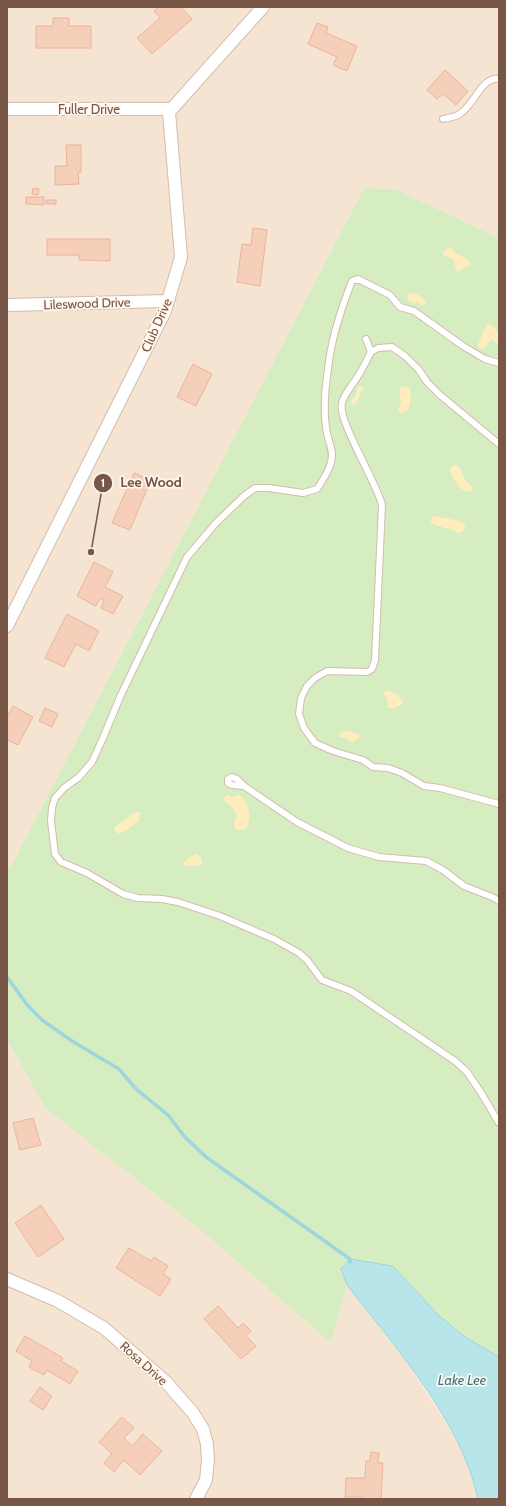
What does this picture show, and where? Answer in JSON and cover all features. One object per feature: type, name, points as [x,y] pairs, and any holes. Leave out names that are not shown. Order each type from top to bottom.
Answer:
[{"type":"street","points":[[172,109],[263,7]]},
{"type":"street","name":"Fuller Drive","points":[[7,109],[172,109]]},
{"type":"street","name":"Club Drive","points":[[7,626],[165,311],[181,257],[169,112],[172,109]]},
{"type":"street","name":"Lileswood Drive","points":[[7,305],[168,301]]},
{"type":"street","name":"Rosa Drive","points":[[7,1279],[58,1301],[104,1328],[166,1382],[193,1413],[203,1429],[207,1444],[208,1460],[206,1480],[196,1499]]},
{"type":"lane","points":[[443,119],[459,115],[470,104],[486,81],[495,78],[499,79]]},
{"type":"lane","points":[[499,363],[485,359],[414,311],[400,306],[390,294],[358,279],[352,281],[342,305],[336,326],[328,369],[326,420],[332,456],[331,464],[324,478],[317,489],[303,494],[269,488],[256,488],[244,496],[216,523],[186,557],[120,697],[92,762],[79,777],[64,788],[55,798],[52,808],[51,821],[55,854],[61,862],[87,873],[123,894],[138,898],[162,899],[178,902],[220,916],[299,953],[308,960],[322,980],[351,991],[455,1061],[467,1072],[499,1123]]},
{"type":"lane","points":[[366,339],[371,352]]},
{"type":"lane","points":[[499,444],[440,396],[405,356],[392,347],[378,348],[371,352],[357,378],[346,394],[341,408],[342,415],[350,434],[379,494],[382,506],[375,660],[372,669],[367,672],[327,671],[315,678],[307,686],[301,698],[299,714],[304,728],[315,743],[363,760],[373,767],[388,768],[402,772],[424,786],[440,788],[499,804]]},
{"type":"lane","points":[[244,786],[297,822],[348,848],[379,856],[426,861],[443,870],[464,886],[499,901]]},
{"type":"shaded area","points":[[7,7],[499,7],[499,238],[395,189],[364,188],[10,868],[7,865]]},
{"type":"shaded area","points":[[7,1039],[45,1108],[197,1227],[331,1343],[347,1285],[410,1367],[442,1416],[459,1446],[474,1479],[478,1499],[7,1499]]},
{"type":"green space","points":[[364,188],[395,189],[499,238],[499,1357],[468,1339],[439,1316],[393,1266],[341,1269],[347,1285],[331,1343],[197,1227],[45,1108],[7,1039],[7,865],[10,868]]},
{"type":"sand","points":[[448,248],[451,248],[456,253],[468,260],[470,262],[469,265],[459,271],[456,270],[454,259],[444,256],[443,252]]},
{"type":"sand","points":[[410,293],[420,296],[426,303],[421,305],[418,302],[413,303],[408,300],[407,296]]},
{"type":"sand","points":[[489,324],[492,325],[499,334],[499,345],[491,339],[486,347],[480,350],[478,346],[479,342],[486,326]]},
{"type":"sand","points":[[360,386],[363,388],[356,404],[352,405],[351,401],[356,395],[357,387]]},
{"type":"sand","points":[[401,387],[409,387],[411,393],[410,401],[408,410],[400,413],[398,410],[401,402],[399,390]]},
{"type":"sand","points":[[456,465],[459,467],[464,478],[472,487],[472,491],[465,491],[455,481],[450,470],[452,466]]},
{"type":"sand","points":[[434,516],[460,521],[465,524],[465,529],[458,533],[434,525],[431,523],[431,519]]},
{"type":"sand","points":[[386,691],[392,692],[403,703],[395,708],[387,707],[388,700],[383,693]]},
{"type":"sand","points":[[342,731],[359,734],[360,737],[352,743],[346,738],[339,737],[339,734]]},
{"type":"sand","points":[[227,795],[232,797],[240,795],[246,803],[249,812],[249,821],[245,830],[236,830],[234,825],[237,815],[231,806],[224,801],[224,798]]},
{"type":"sand","points":[[136,812],[140,812],[139,821],[119,834],[115,831],[115,827]]},
{"type":"sand","points":[[196,854],[199,855],[202,860],[202,864],[198,866],[185,866],[183,864],[188,858]]},
{"type":"water","name":"Lake Lee","points":[[350,1259],[393,1266],[439,1316],[468,1339],[499,1357],[499,1499],[478,1499],[470,1470],[442,1414],[405,1359],[347,1285],[341,1269]]},
{"type":"building","points":[[159,7],[181,7],[192,19],[152,54],[137,38],[160,18],[154,11]]},
{"type":"building","points":[[53,18],[69,18],[69,26],[91,26],[91,48],[36,48],[36,26],[53,26]]},
{"type":"building","points":[[317,23],[328,27],[326,33],[357,46],[347,71],[333,65],[337,57],[308,44]]},
{"type":"building","points":[[445,70],[468,91],[456,105],[443,94],[437,99],[427,90]]},
{"type":"building","points":[[66,145],[81,145],[81,172],[78,173],[79,184],[55,185],[55,166],[67,166]]},
{"type":"building","points":[[33,188],[39,189],[38,195],[32,194]]},
{"type":"building","points":[[26,197],[44,197],[44,205],[26,204]]},
{"type":"building","points":[[46,200],[56,200],[56,204],[46,204]]},
{"type":"building","points":[[253,228],[267,230],[260,286],[237,282],[242,244],[251,245]]},
{"type":"building","points":[[47,239],[110,239],[110,261],[79,260],[79,255],[47,255]]},
{"type":"building","points":[[193,364],[212,374],[196,406],[177,397]]},
{"type":"building","points":[[134,473],[151,480],[130,530],[112,523]]},
{"type":"building","points":[[94,562],[113,572],[105,587],[123,596],[113,614],[101,608],[104,600],[100,598],[96,606],[77,596]]},
{"type":"building","points":[[67,614],[99,631],[89,651],[76,644],[64,667],[45,658]]},
{"type":"building","points":[[13,706],[33,717],[18,745],[7,740],[7,717]]},
{"type":"building","points":[[45,708],[58,714],[52,727],[39,721]]},
{"type":"building","points":[[33,1118],[41,1145],[20,1150],[13,1123]]},
{"type":"building","points":[[41,1205],[64,1239],[38,1257],[15,1223]]},
{"type":"building","points":[[129,1248],[151,1261],[154,1257],[168,1266],[163,1274],[171,1279],[160,1296],[116,1268]]},
{"type":"building","points":[[218,1306],[238,1328],[243,1323],[251,1331],[246,1336],[256,1346],[241,1359],[204,1319]]},
{"type":"building","points":[[25,1336],[63,1358],[61,1361],[78,1371],[70,1384],[47,1370],[44,1375],[29,1367],[32,1361],[16,1351]]},
{"type":"building","points":[[40,1387],[52,1396],[43,1410],[30,1401]]},
{"type":"building","points":[[122,1417],[134,1428],[124,1438],[132,1446],[143,1434],[162,1451],[140,1475],[124,1460],[114,1472],[104,1463],[112,1454],[99,1442]]},
{"type":"building","points":[[371,1452],[379,1453],[378,1463],[383,1463],[381,1499],[345,1497],[346,1478],[365,1478],[366,1461],[370,1461]]},
{"type":"waterway","points":[[7,977],[28,1006],[42,1020],[72,1041],[119,1069],[136,1089],[168,1115],[184,1136],[206,1157],[350,1259],[350,1262]]},
{"type":"place","name":"Lee Wood","points":[[91,552]]}]
